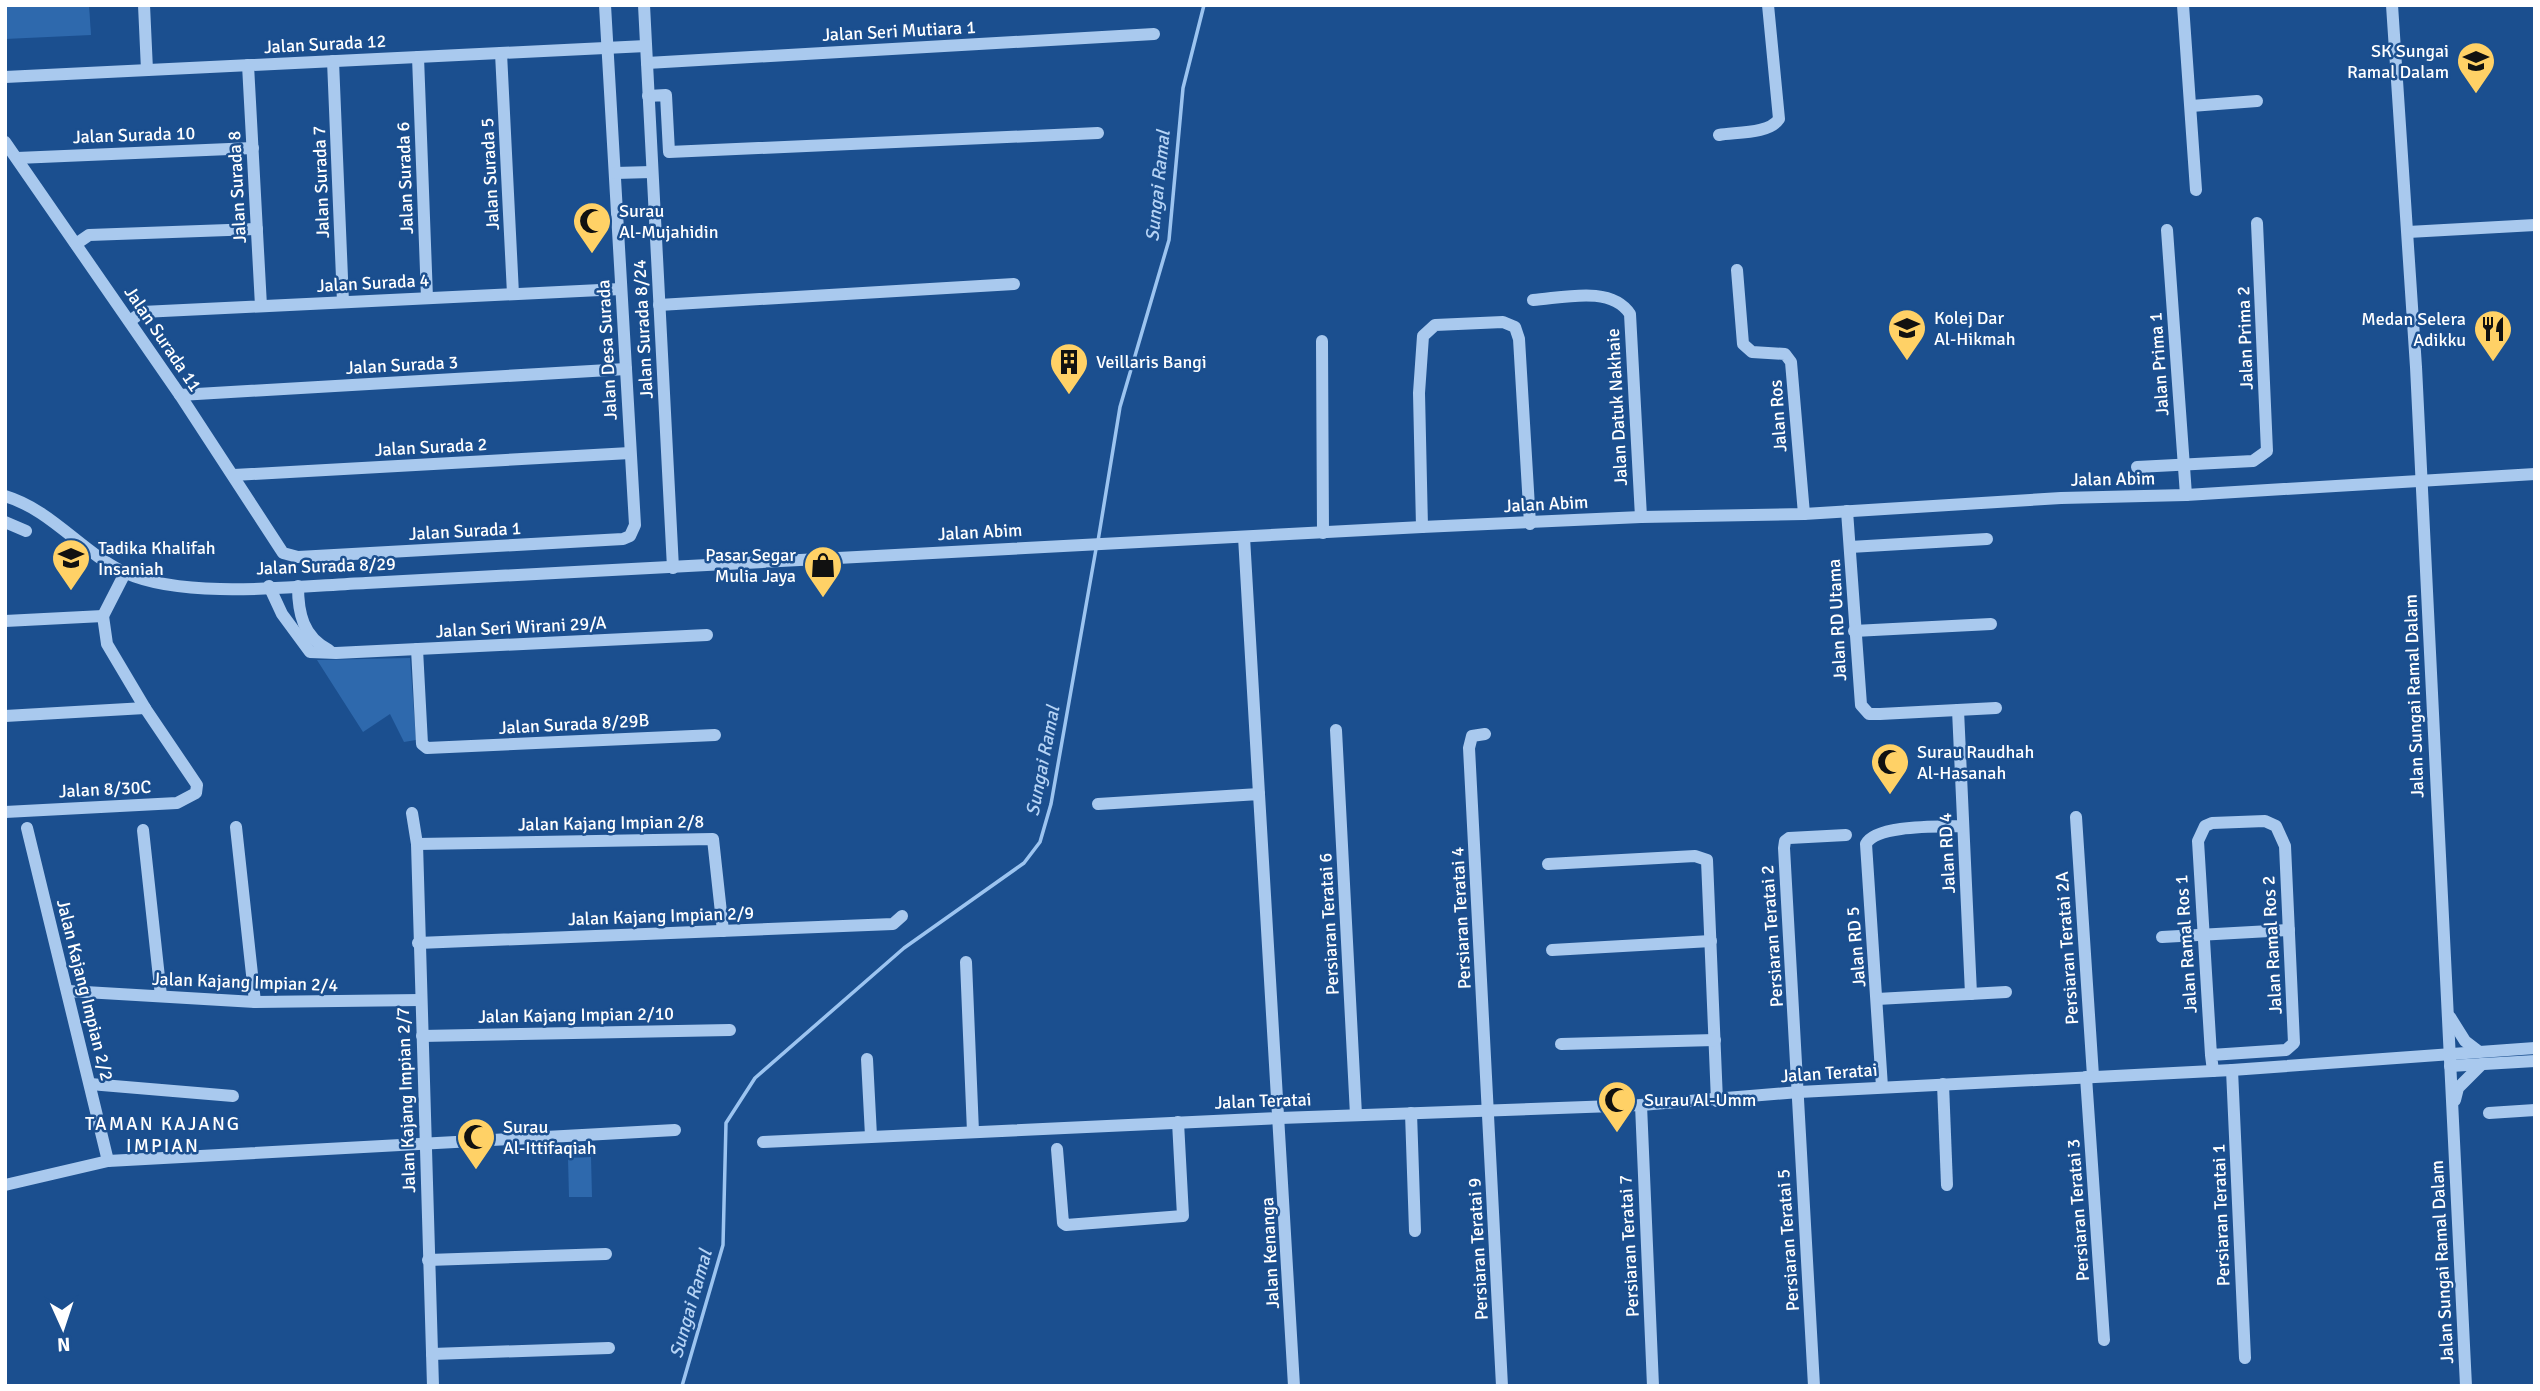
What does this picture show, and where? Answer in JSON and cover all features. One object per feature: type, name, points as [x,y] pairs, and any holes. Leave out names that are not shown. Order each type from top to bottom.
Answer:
[{"type":"street","points":[[144,5],[147,70]]},
{"type":"street","name":"Jalan Desa Surada","points":[[606,5],[635,525]]},
{"type":"street","name":"Jalan Surada 8/24","points":[[644,5],[673,568]]},
{"type":"street","points":[[1719,135],[1762,129],[1776,124],[1779,119],[1769,5]]},
{"type":"street","points":[[2183,5],[2196,190]]},
{"type":"street","name":"Jalan Sungai Ramal Dalam","points":[[2392,5],[2409,232],[2448,1014],[2446,1059],[2452,1111],[2466,1386]]},
{"type":"street","name":"Jalan Seri Mutiara 1","points":[[647,63],[1154,34]]},
{"type":"street","name":"Jalan Surada 12","points":[[5,77],[646,46]]},
{"type":"street","name":"Jalan Surada 5","points":[[501,53],[513,294]]},
{"type":"street","name":"Jalan Surada 6","points":[[418,57],[427,298]]},
{"type":"street","name":"Jalan Surada 7","points":[[333,61],[343,302]]},
{"type":"street","name":"Jalan Surada 8","points":[[248,65],[261,306]]},
{"type":"street","points":[[648,96],[666,95],[668,152],[1098,134]]},
{"type":"street","points":[[2191,106],[2257,101]]},
{"type":"street","name":"Jalan Surada 11","points":[[5,142],[234,475],[278,548],[290,556]]},
{"type":"street","name":"Jalan Surada 10","points":[[17,158],[253,148]]},
{"type":"street","points":[[615,173],[652,172]]},
{"type":"street","name":"Jalan Prima 2","points":[[2183,464],[2253,461],[2267,451],[2257,223]]},
{"type":"street","points":[[2409,232],[2535,225]]},
{"type":"street","points":[[76,244],[89,235],[257,229]]},
{"type":"street","name":"Jalan Prima 1","points":[[2167,230],[2186,495]]},
{"type":"street","name":"Jalan Ros","points":[[1737,270],[1743,344],[1752,352],[1785,354],[1791,362],[1804,514]]},
{"type":"street","points":[[659,305],[1014,284]]},
{"type":"street","name":"Jalan Surada 4","points":[[130,321],[142,312],[621,289]]},
{"type":"street","name":"Jalan Datuk Nakhaie","points":[[1533,300],[1592,296],[1615,298],[1630,314],[1641,517]]},
{"type":"street","points":[[1422,527],[1419,393],[1423,336],[1435,325],[1494,322],[1510,324],[1517,332],[1530,524]]},
{"type":"street","points":[[1322,341],[1323,533]]},
{"type":"street","name":"Jalan Surada 3","points":[[180,395],[626,369]]},
{"type":"street","name":"Jalan Surada 2","points":[[234,475],[630,453]]},
{"type":"street","points":[[2137,467],[2183,464]]},
{"type":"street","name":"Jalan Abim","points":[[673,568],[1422,527],[1641,517],[1804,514],[2062,498],[2186,495],[2535,474]]},
{"type":"street","name":"Jalan Surada 8/29","points":[[5,496],[42,513],[106,562],[125,573],[153,583],[181,586],[298,586],[673,568]]},
{"type":"street","name":"Jalan RD Utama","points":[[1847,510],[1861,705],[1869,714],[1958,710]]},
{"type":"street","points":[[5,522],[26,531]]},
{"type":"street","name":"Jalan Surada 1","points":[[290,556],[615,540],[630,536],[635,525]]},
{"type":"street","name":"Jalan Kenanga","points":[[1244,537],[1294,1386]]},
{"type":"street","points":[[1850,547],[1987,539]]},
{"type":"street","points":[[5,716],[145,708],[107,644],[103,616],[125,573]]},
{"type":"street","name":"Jalan Seri Wirani 29/A","points":[[269,586],[282,614],[310,652],[336,653],[707,635]]},
{"type":"street","points":[[298,586],[298,610],[306,629],[317,644],[336,653]]},
{"type":"street","points":[[5,621],[103,616]]},
{"type":"street","points":[[1854,631],[1991,624]]},
{"type":"street","name":"Jalan Surada 8/29B","points":[[417,649],[422,744],[435,749],[715,735]]},
{"type":"street","name":"Jalan 8/30C","points":[[5,812],[177,803],[189,799],[196,793],[197,785],[145,708]]},
{"type":"street","points":[[1958,710],[1996,708]]},
{"type":"street","name":"Jalan RD 4","points":[[1958,710],[1971,994]]},
{"type":"street","name":"Persiaran Teratai 6","points":[[1336,730],[1356,1115]]},
{"type":"street","name":"Persiaran Teratai 4","points":[[1485,734],[1472,736],[1469,748],[1489,1110]]},
{"type":"street","points":[[1098,804],[1259,794]]},
{"type":"street","name":"Jalan Kajang Impian 2/7","points":[[412,813],[417,844],[433,1386]]},
{"type":"street","name":"Persiaran Teratai 2A","points":[[2076,817],[2089,1077]]},
{"type":"street","name":"Jalan Ramal Ros 2","points":[[2211,1055],[2291,1048],[2285,846],[2276,826],[2265,821],[2213,823]]},
{"type":"street","name":"Jalan Ramal Ros 1","points":[[2213,823],[2205,825],[2198,841],[2213,1071]]},
{"type":"street","name":"Jalan RD 5","points":[[1882,1087],[1866,844],[1875,834],[1900,829],[1963,826]]},
{"type":"street","points":[[236,827],[255,1002]]},
{"type":"street","name":"Jalan Kajang Impian 2/2","points":[[27,828],[108,1161]]},
{"type":"street","points":[[143,830],[161,996]]},
{"type":"street","name":"Persiaran Teratai 2","points":[[1799,1092],[1785,841],[1789,838],[1846,835]]},
{"type":"street","name":"Jalan Kajang Impian 2/8","points":[[417,844],[713,839],[723,931]]},
{"type":"street","points":[[1548,864],[1695,856],[1707,860],[1717,1101]]},
{"type":"street","name":"Jalan Kajang Impian 2/9","points":[[418,943],[893,924],[902,916]]},
{"type":"street","points":[[2162,937],[2289,930]]},
{"type":"street","points":[[1552,950],[1711,941]]},
{"type":"street","points":[[966,962],[973,1132]]},
{"type":"street","name":"Jalan Kajang Impian 2/4","points":[[68,991],[255,1002],[421,1000]]},
{"type":"street","points":[[1877,999],[2006,992]]},
{"type":"street","points":[[2448,1014],[2465,1041],[2480,1058],[2535,1061]]},
{"type":"street","name":"Jalan Kajang Impian 2/10","points":[[422,1036],[730,1030]]},
{"type":"street","points":[[1561,1044],[1716,1040]]},
{"type":"street","points":[[2452,1111],[2458,1088],[2480,1058],[2535,1048]]},
{"type":"street","name":"Jalan Teratai","points":[[763,1142],[1178,1122],[1641,1105],[1882,1087],[2480,1058]]},
{"type":"street","points":[[867,1059],[871,1136]]},
{"type":"street","name":"Persiaran Teratai 1","points":[[2232,1070],[2245,1358]]},
{"type":"street","name":"Persiaran Teratai 3","points":[[2089,1077],[2105,1340]]},
{"type":"street","points":[[90,1084],[233,1096]]},
{"type":"street","points":[[1943,1084],[1947,1185]]},
{"type":"street","name":"Persiaran Teratai 5","points":[[1799,1092],[1799,1143],[1814,1386]]},
{"type":"street","name":"Persiaran Teratai 7","points":[[1641,1105],[1653,1386]]},
{"type":"street","name":"Persiaran Teratai 9","points":[[1489,1110],[1502,1386]]},
{"type":"street","points":[[2489,1113],[2535,1111]]},
{"type":"street","points":[[1411,1113],[1415,1231]]},
{"type":"street","points":[[1057,1149],[1063,1223],[1066,1225],[1183,1216],[1178,1122]]},
{"type":"street","points":[[5,1185],[108,1161],[425,1141],[676,1130]]},
{"type":"street","points":[[428,1260],[606,1254]]},
{"type":"street","points":[[432,1354],[609,1348]]},
{"type":"shaded area","points":[[5,5],[89,5],[91,35],[5,39]]},
{"type":"shaded area","points":[[410,658],[416,740],[404,742],[390,714],[363,732],[317,660]]},
{"type":"shaded area","points":[[591,1157],[592,1197],[569,1197],[568,1158]]},
{"type":"waterway","name":"Sungai Ramal","points":[[1098,541],[1120,407],[1169,240],[1183,88],[1204,5]]},
{"type":"waterway","name":"Sungai Ramal","points":[[682,1386],[723,1245],[726,1123],[755,1078],[904,948],[1024,863],[1040,842],[1051,804],[1096,549]]},
{"type":"place","name":"SK Sungai Ramal Dalam","points":[[2476,95]]},
{"type":"place","name":"Surau Al-Mujahidin","points":[[592,255]]},
{"type":"place","name":"Kolej Dar Al-Hikmah","points":[[1907,362]]},
{"type":"place","name":"Medan Selera Adikku","points":[[2493,363]]},
{"type":"place","name":"Veillaris Bangi","points":[[1069,396]]},
{"type":"place","name":"Tadika Khalifah Insaniah","points":[[71,592]]},
{"type":"place","name":"Pasar Segar Mulia Jaya","points":[[823,599]]},
{"type":"place","name":"Surau Raudhah Al-Hasanah","points":[[1890,796]]},
{"type":"place","name":"Surau Al-Umm","points":[[1617,1134]]},
{"type":"place","name":"Surau Al-Ittifaqiah","points":[[476,1171]]},
{"type":"district","name":"TAMAN KAJANG IMPIAN","points":[[163,1135]]}]
